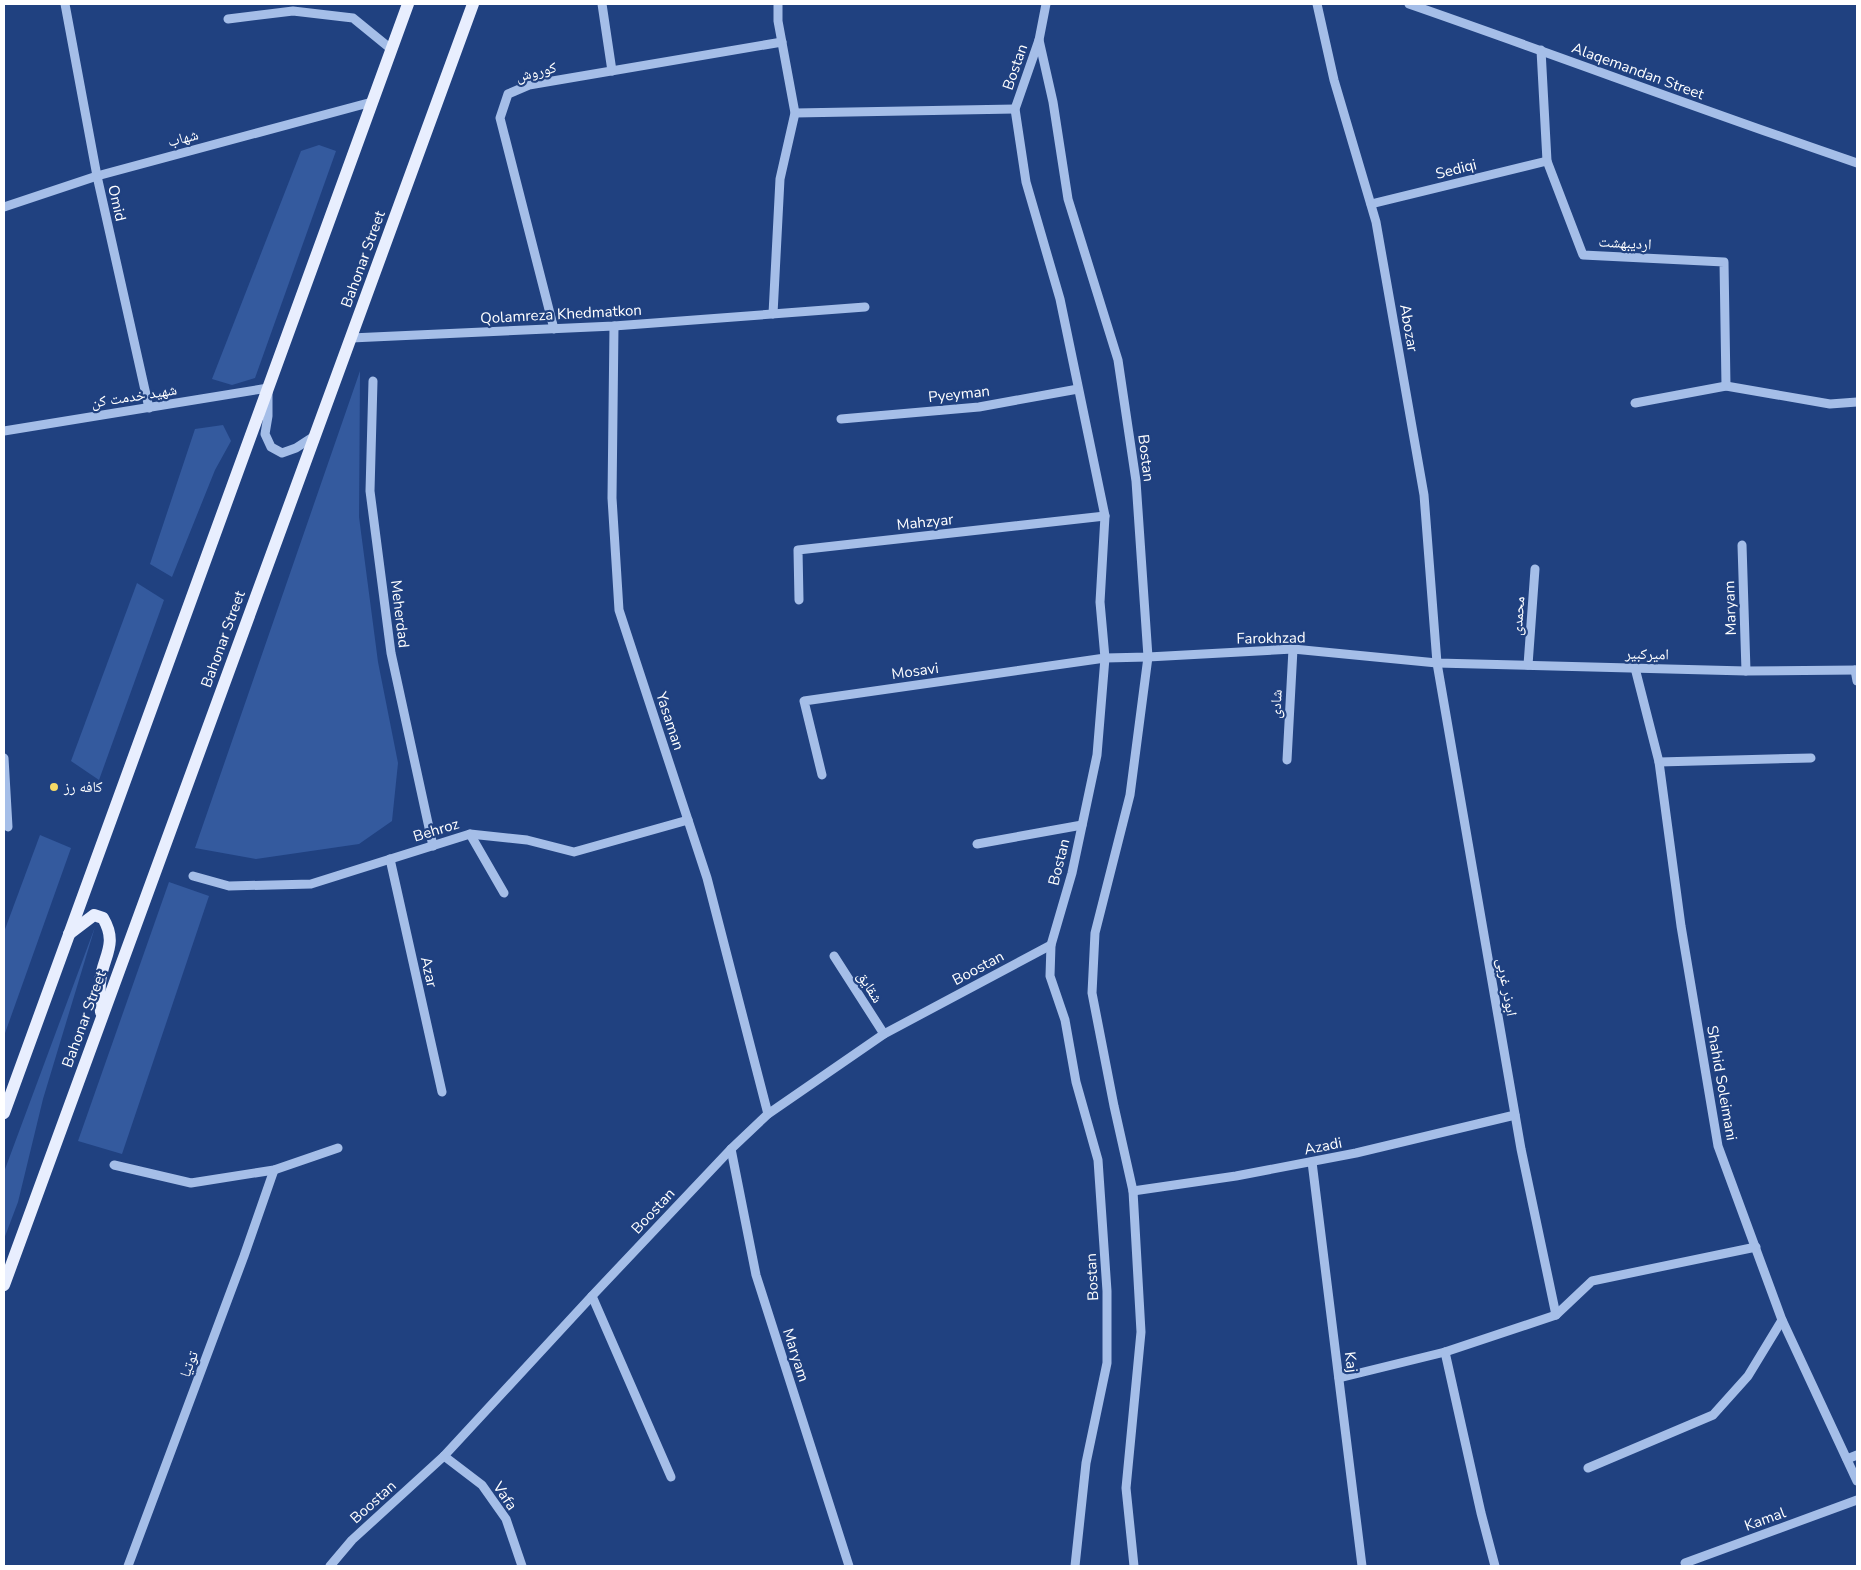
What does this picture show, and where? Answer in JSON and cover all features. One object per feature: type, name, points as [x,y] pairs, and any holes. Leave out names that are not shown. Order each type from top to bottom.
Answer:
[{"type":"main road","points":[[4,1113],[408,4]]},
{"type":"main road","name":"Bahonar Street","points":[[4,1285],[473,4]]},
{"type":"main road","points":[[69,934],[94,915],[103,918],[110,930],[109,948],[100,983],[101,1019]]},
{"type":"street","name":"Omid","points":[[66,4],[97,176],[150,408]]},
{"type":"street","points":[[602,4],[612,70]]},
{"type":"street","points":[[773,314],[780,179],[795,113],[778,21],[778,4]]},
{"type":"street","points":[[1039,40],[1046,4]]},
{"type":"street","name":"Abozar","points":[[1317,4],[1334,80],[1376,222],[1424,495],[1437,663]]},
{"type":"street","name":"Alaqemandan Street","points":[[1409,4],[1857,164]]},
{"type":"street","points":[[228,19],[293,11],[353,18],[391,49]]},
{"type":"street","name":"Bostan","points":[[1039,40],[1015,109],[1026,182],[1060,299],[1105,516],[1100,602],[1105,658],[1097,755],[1072,873],[1051,944],[1050,976],[1065,1020],[1076,1082],[1098,1160],[1107,1291],[1107,1363],[1086,1463],[1075,1566]]},
{"type":"street","name":"Bostan","points":[[1039,40],[1053,102],[1068,198],[1118,360],[1136,480],[1148,657],[1130,795],[1095,933],[1092,994],[1133,1191],[1141,1332],[1126,1488],[1134,1566]]},
{"type":"street","name":"کوروش","points":[[554,329],[500,118],[508,94],[529,85],[782,42]]},
{"type":"street","name":"اردیبهشت","points":[[1541,50],[1546,161],[1583,255],[1724,262],[1726,386]]},
{"type":"street","name":"شهاب","points":[[4,207],[97,176],[372,102]]},
{"type":"street","points":[[795,113],[1015,109]]},
{"type":"street","name":"Sediqi","points":[[1371,204],[1546,161]]},
{"type":"street","name":"Qolamreza Khedmatkon","points":[[351,338],[614,326],[865,308]]},
{"type":"street","name":"Yasaman","points":[[614,326],[612,498],[619,610],[707,878],[768,1114]]},
{"type":"street","name":"Meherdad","points":[[373,381],[370,491],[390,644],[433,846]]},
{"type":"street","points":[[1634,403],[1726,386],[1830,404],[1857,402]]},
{"type":"street","points":[[268,388],[268,416],[265,434],[271,447],[282,453],[296,448],[316,435]]},
{"type":"street","name":"شهید خدمت کن","points":[[4,431],[268,388]]},
{"type":"street","name":"Pyeyman","points":[[841,418],[979,407],[1078,389]]},
{"type":"street","name":"Mahzyar","points":[[800,600],[798,550],[1105,516]]},
{"type":"street","name":"Maryam","points":[[1742,545],[1746,671]]},
{"type":"street","name":"محمدی","points":[[1528,665],[1535,569]]},
{"type":"street","name":"Farokhzad","points":[[1105,658],[1293,649],[1437,663]]},
{"type":"street","name":"شادی","points":[[1287,760],[1293,649]]},
{"type":"street","name":"Mosavi","points":[[822,775],[804,700],[1105,658]]},
{"type":"street","name":"امیرکبیر","points":[[1437,663],[1746,671],[1856,670]]},
{"type":"street","name":"ابوذر غربی","points":[[1437,663],[1515,1115],[1556,1315]]},
{"type":"street","name":"Shahid Soleimani","points":[[1635,668],[1659,762],[1681,926],[1718,1146],[1782,1320],[1857,1481]]},
{"type":"street","points":[[1856,670],[1857,681]]},
{"type":"street","points":[[4,758],[8,828]]},
{"type":"street","points":[[1659,762],[1811,758]]},
{"type":"street","name":"Behroz","points":[[193,876],[228,886],[312,884],[470,834],[526,840],[574,852],[688,820]]},
{"type":"street","points":[[977,844],[1082,825]]},
{"type":"street","points":[[470,834],[504,893]]},
{"type":"street","name":"Azar","points":[[390,859],[442,1092]]},
{"type":"street","name":"Boostan","points":[[330,1566],[352,1540],[444,1456],[731,1149],[768,1114],[884,1034],[1051,944]]},
{"type":"street","name":"شقایق","points":[[834,956],[884,1034]]},
{"type":"street","name":"Azadi","points":[[1133,1191],[1236,1176],[1312,1162],[1515,1115]]},
{"type":"street","points":[[114,1165],[191,1183],[274,1170],[338,1148]]},
{"type":"street","name":"Maryam","points":[[731,1149],[756,1275],[850,1566]]},
{"type":"street","name":"Kaj","points":[[1312,1162],[1362,1566]]},
{"type":"street","name":"توتیا","points":[[128,1566],[244,1256],[274,1170]]},
{"type":"street","points":[[1339,1378],[1444,1352],[1556,1315],[1592,1281],[1756,1247]]},
{"type":"street","points":[[592,1296],[671,1477]]},
{"type":"street","points":[[1588,1468],[1713,1415],[1748,1376],[1782,1320]]},
{"type":"street","points":[[1444,1352],[1480,1513],[1495,1566]]},
{"type":"street","points":[[1847,1459],[1857,1455]]},
{"type":"street","name":"Vafa","points":[[444,1456],[482,1485],[506,1520],[522,1566]]},
{"type":"street","name":"Kamal","points":[[1687,1566],[1685,1563],[1857,1500]]},
{"type":"shaded area","points":[[319,145],[336,151],[255,378],[232,385],[212,379],[301,151]]},
{"type":"shaded area","points":[[360,371],[359,517],[378,662],[398,763],[392,821],[359,844],[256,859],[195,848]]},
{"type":"shaded area","points":[[223,425],[231,441],[215,470],[172,577],[150,564],[195,429]]},
{"type":"shaded area","points":[[137,583],[164,600],[99,780],[71,761]]},
{"type":"shaded area","points":[[40,835],[71,848],[4,1036],[4,932]]},
{"type":"shaded area","points":[[169,882],[209,896],[122,1154],[78,1141]]},
{"type":"shaded area","points":[[95,927],[43,1099],[18,1202],[4,1239],[4,1172]]},
{"type":"place","name":"کافه رز","points":[[54,787]]}]
